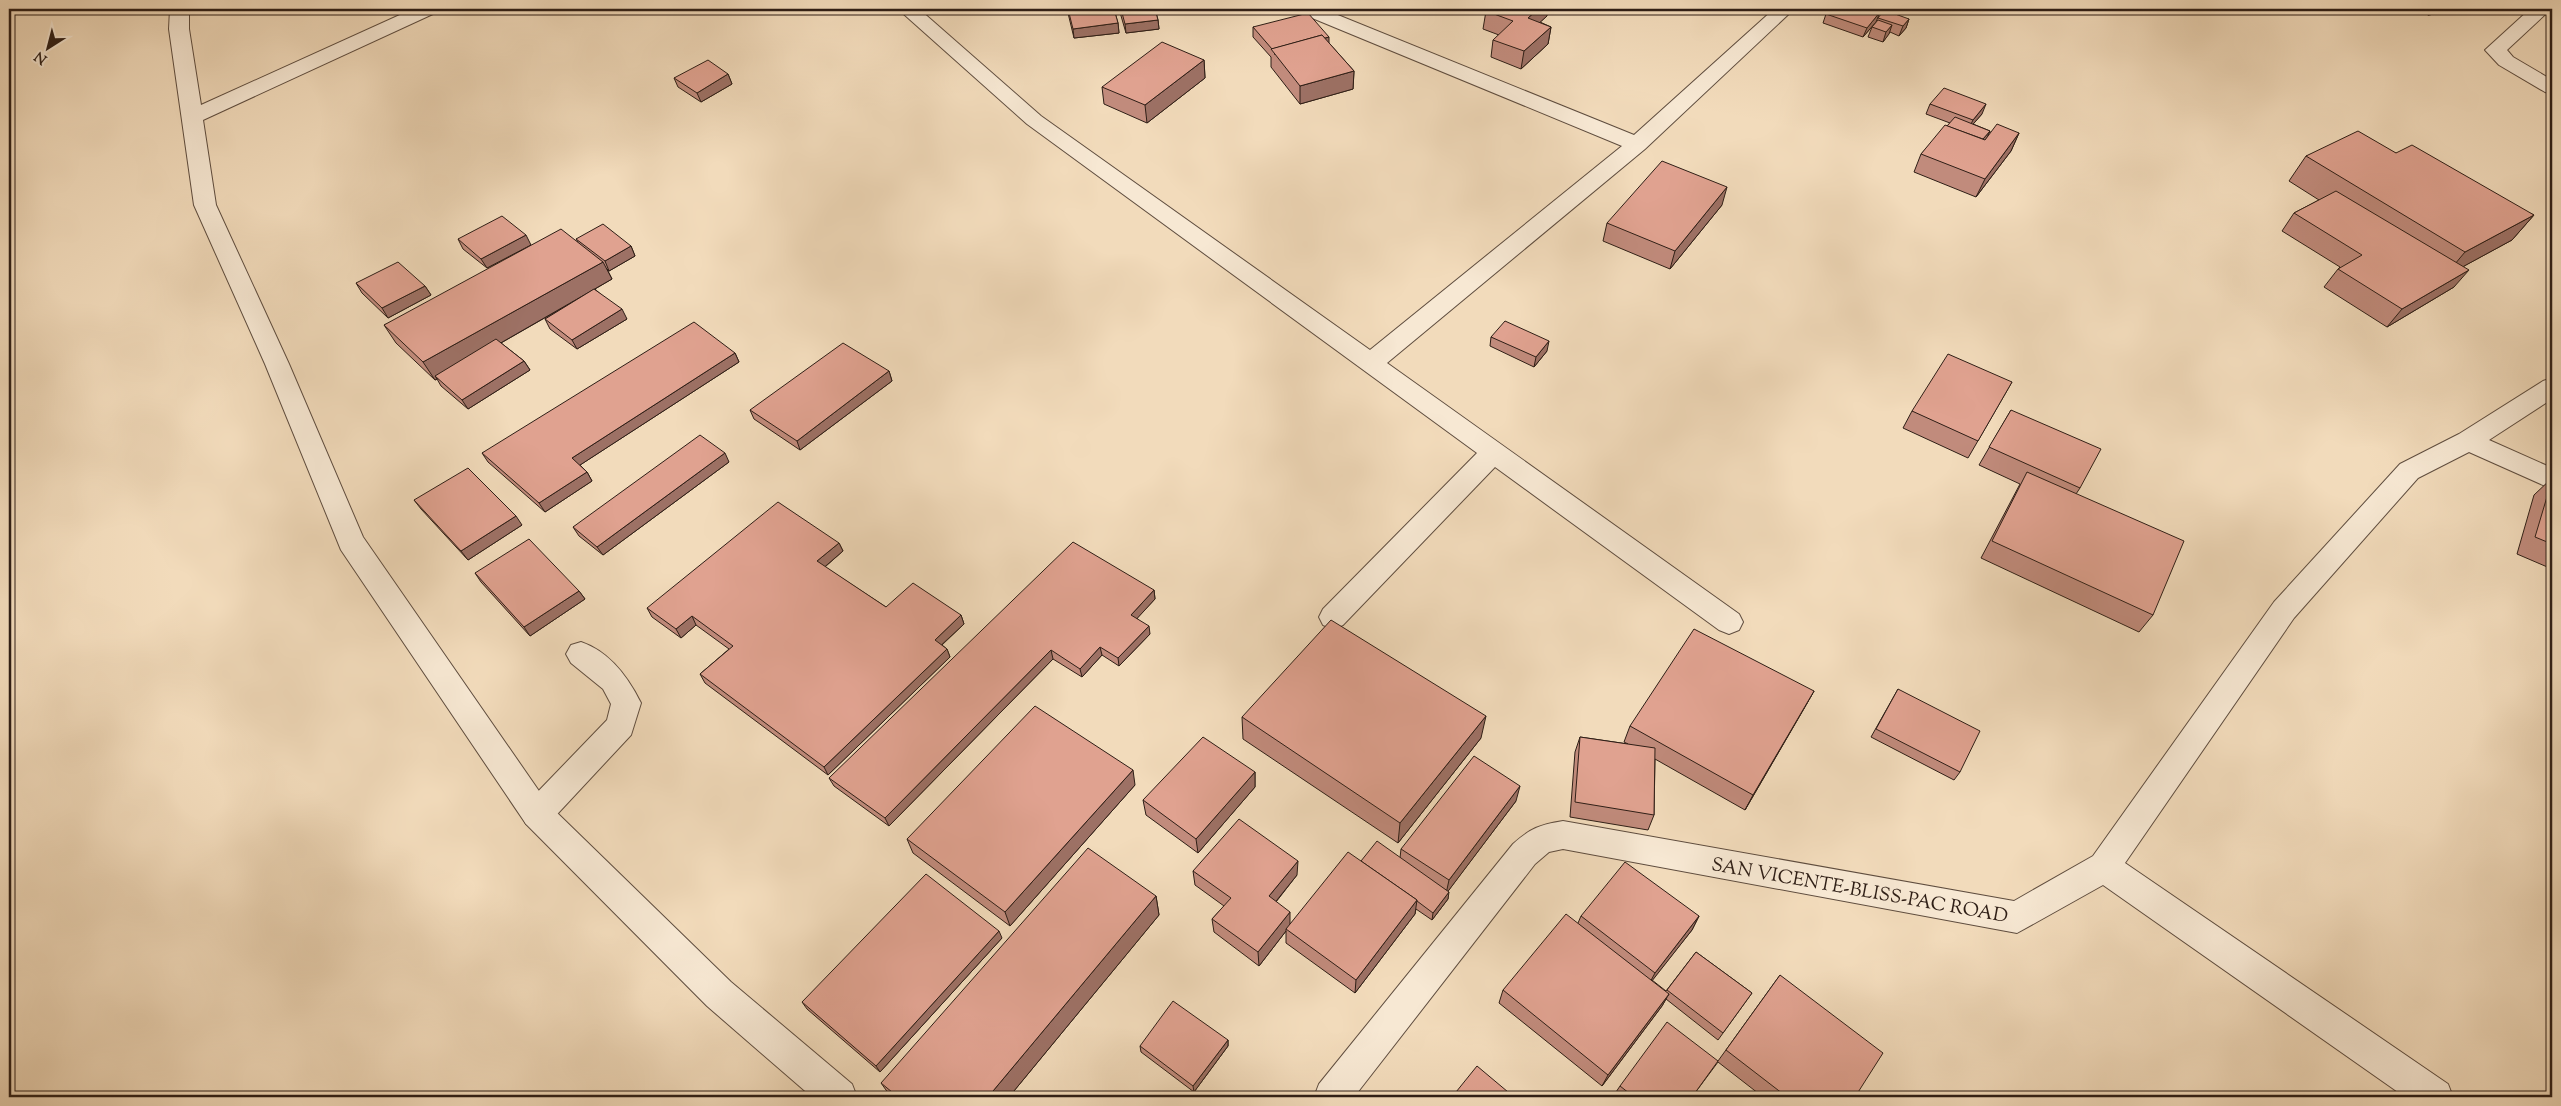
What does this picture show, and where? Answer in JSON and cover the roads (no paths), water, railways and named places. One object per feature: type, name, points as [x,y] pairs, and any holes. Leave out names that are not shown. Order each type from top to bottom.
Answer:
[{"type":"street","points":[[179,9],[179,29],[205,205],[277,364],[351,542],[537,814],[718,994],[839,1097]]},
{"type":"street","points":[[192,117],[428,9]]},
{"type":"street","points":[[908,9],[1034,120],[1729,622]]},
{"type":"street","points":[[1307,9],[1637,144]]},
{"type":"street","points":[[1371,363],[1637,144],[1785,9]]},
{"type":"street","points":[[2541,9],[2494,50],[2506,61],[2552,88]]},
{"type":"street","name":"SAN VICENTE-BLISS-PAC ROAD","points":[[1332,1097],[1524,854],[1541,839],[1563,834],[2017,917],[2104,868],[2121,840],[2284,610],[2409,471],[2468,440],[2552,387]]},
{"type":"street","points":[[2468,440],[2552,479]]},
{"type":"street","points":[[1332,617],[1494,452]]},
{"type":"street","points":[[537,814],[620,726],[626,703],[613,680],[581,654]]},
{"type":"street","points":[[2104,868],[2435,1097]]}]
